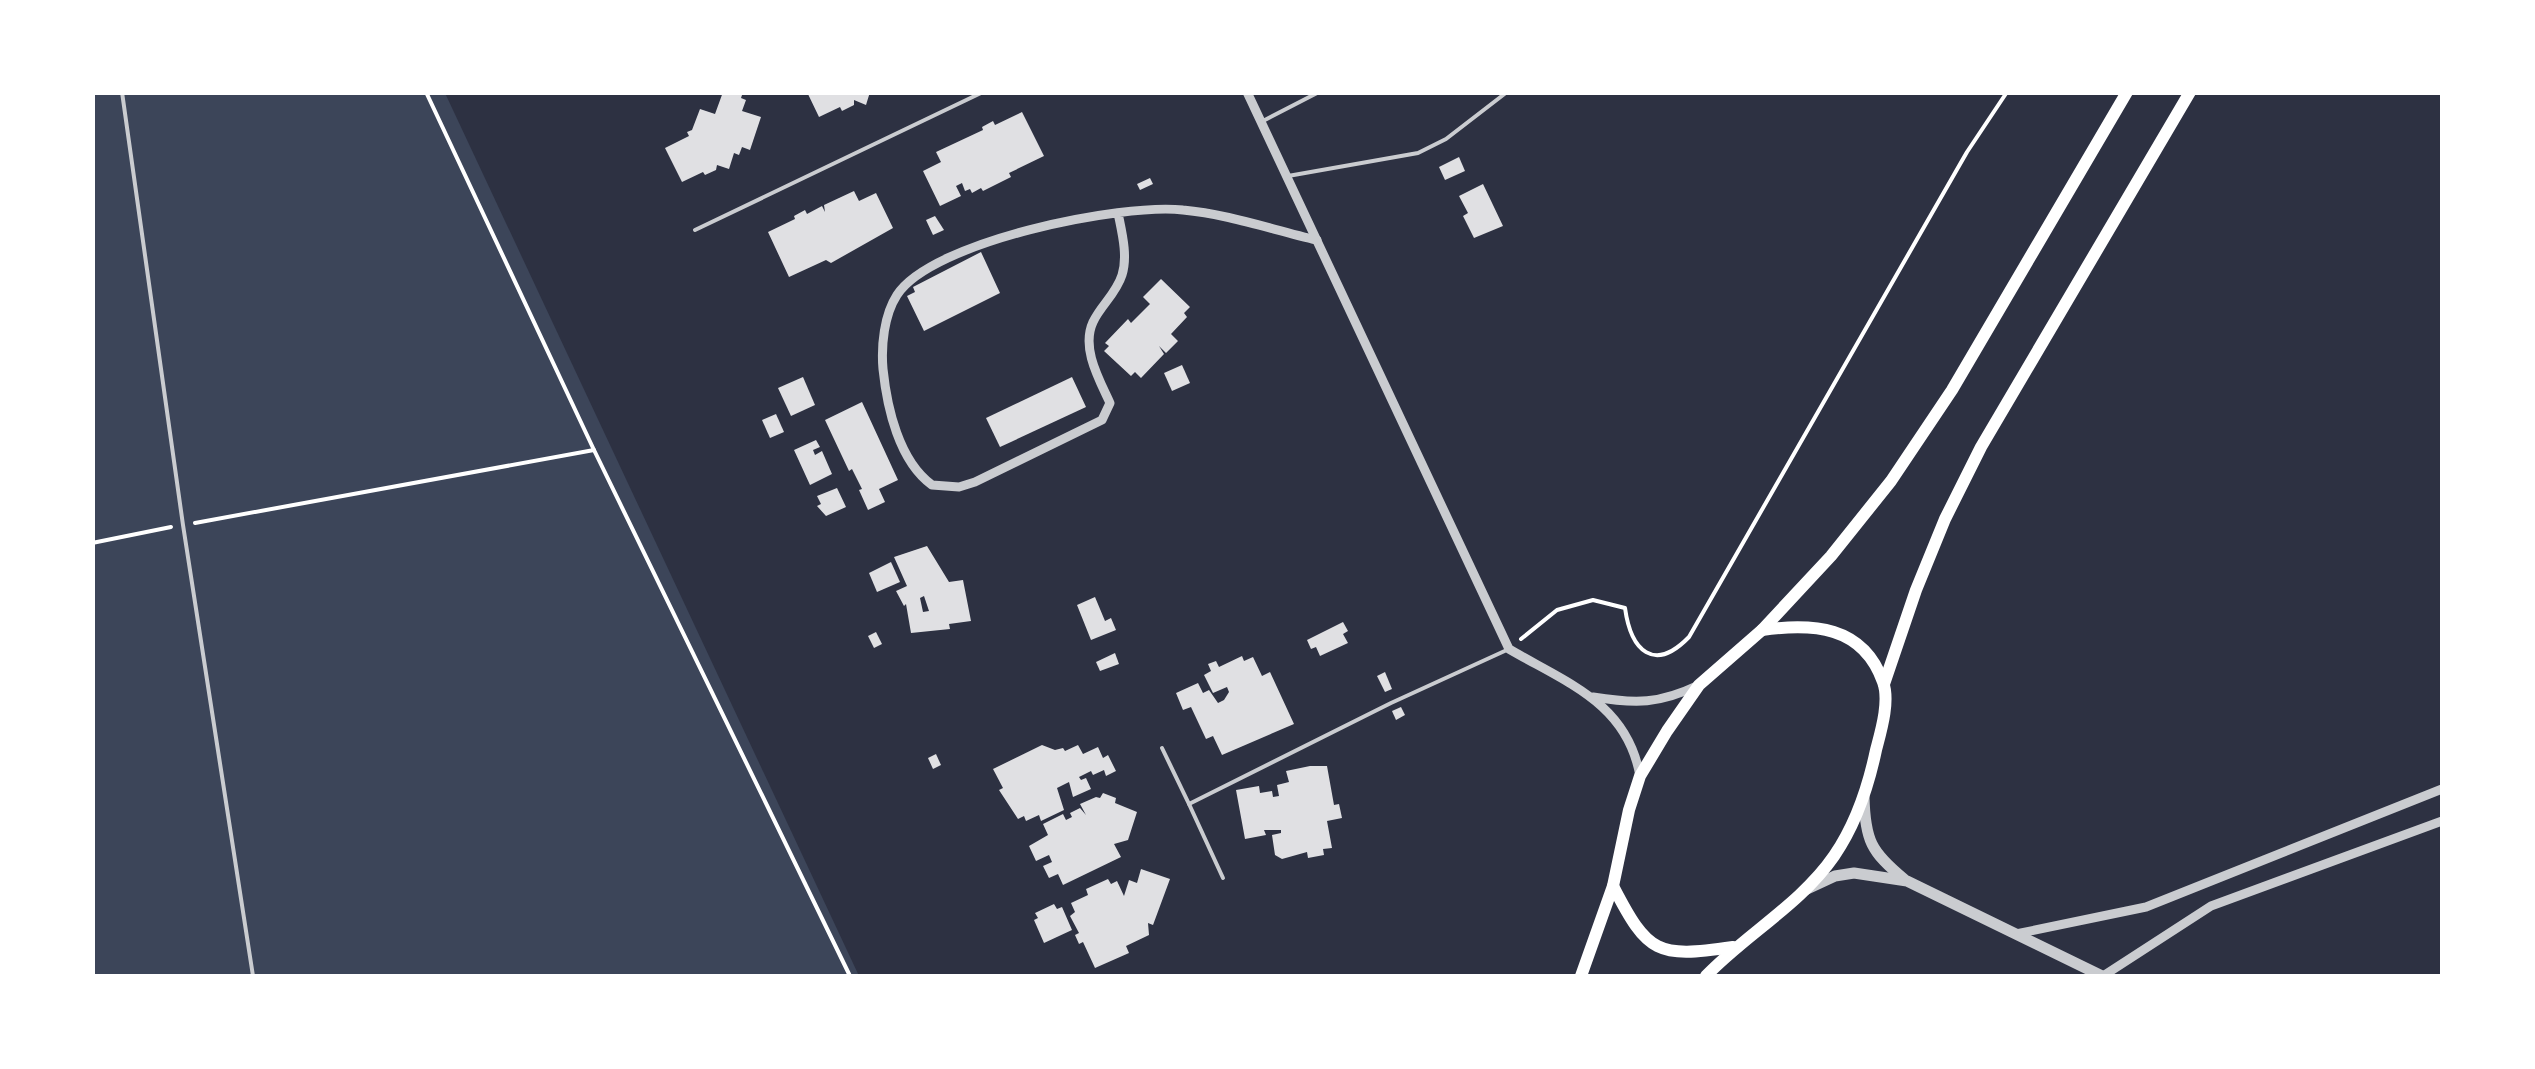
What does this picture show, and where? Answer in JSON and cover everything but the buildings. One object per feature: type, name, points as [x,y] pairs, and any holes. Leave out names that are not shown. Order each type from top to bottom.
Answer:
[{"type":"main road","points":[[1581,976],[1613,886],[1620,844],[1640,776],[1699,684],[1762,630],[1891,481],[1952,390],[2127,92]]},
{"type":"main road","points":[[1706,976],[1733,947],[1800,892],[1833,856],[1864,796],[1883,720],[1884,684],[1923,572],[1982,446],[2190,92]]},
{"type":"main road","points":[[1762,630],[1795,625],[1821,627],[1846,636],[1864,652],[1884,684]]},
{"type":"main road","points":[[1613,886],[1641,935],[1656,948],[1685,953],[1733,947]]},
{"type":"street","points":[[1247,92],[1509,649],[1590,696],[1613,715],[1629,738],[1640,776]]},
{"type":"street","points":[[1118,213],[1124,244],[1122,274],[1109,302],[1093,321],[1088,343],[1096,374],[1110,403],[1102,420],[959,488],[932,486],[910,463],[885,389],[882,354],[898,294],[926,269],[967,248],[1118,213],[1148,208],[1185,210],[1317,240]]},
{"type":"street","points":[[1590,696],[1646,703],[1675,696],[1699,684]]},
{"type":"street","points":[[2016,934],[2146,907],[2442,789]]},
{"type":"street","points":[[1864,796],[1865,823],[1874,852],[1907,882]]},
{"type":"street","points":[[1800,892],[1835,876],[1854,873],[1907,882],[2102,976],[2211,906],[2442,821]]},
{"type":"lane","points":[[122,92],[183,525],[253,976]]},
{"type":"lane","points":[[694,230],[983,92]]},
{"type":"lane","points":[[1261,122],[1318,92]]},
{"type":"lane","points":[[1286,176],[1418,153],[1446,139],[1507,92]]},
{"type":"lane","points":[[1190,804],[1391,703],[1509,649]]},
{"type":"lane","points":[[1162,748],[1224,878]]},
{"type":"path","points":[[426,92],[594,450],[850,976]]},
{"type":"path","points":[[1509,649],[1558,610],[1593,600],[1626,608],[1628,632],[1641,648],[1660,656],[1673,653],[1690,637],[1967,152],[2008,92]]},
{"type":"path","points":[[92,542],[594,450]]},
{"type":"shaded area","points":[[92,93],[445,93],[859,976],[93,976]]}]
